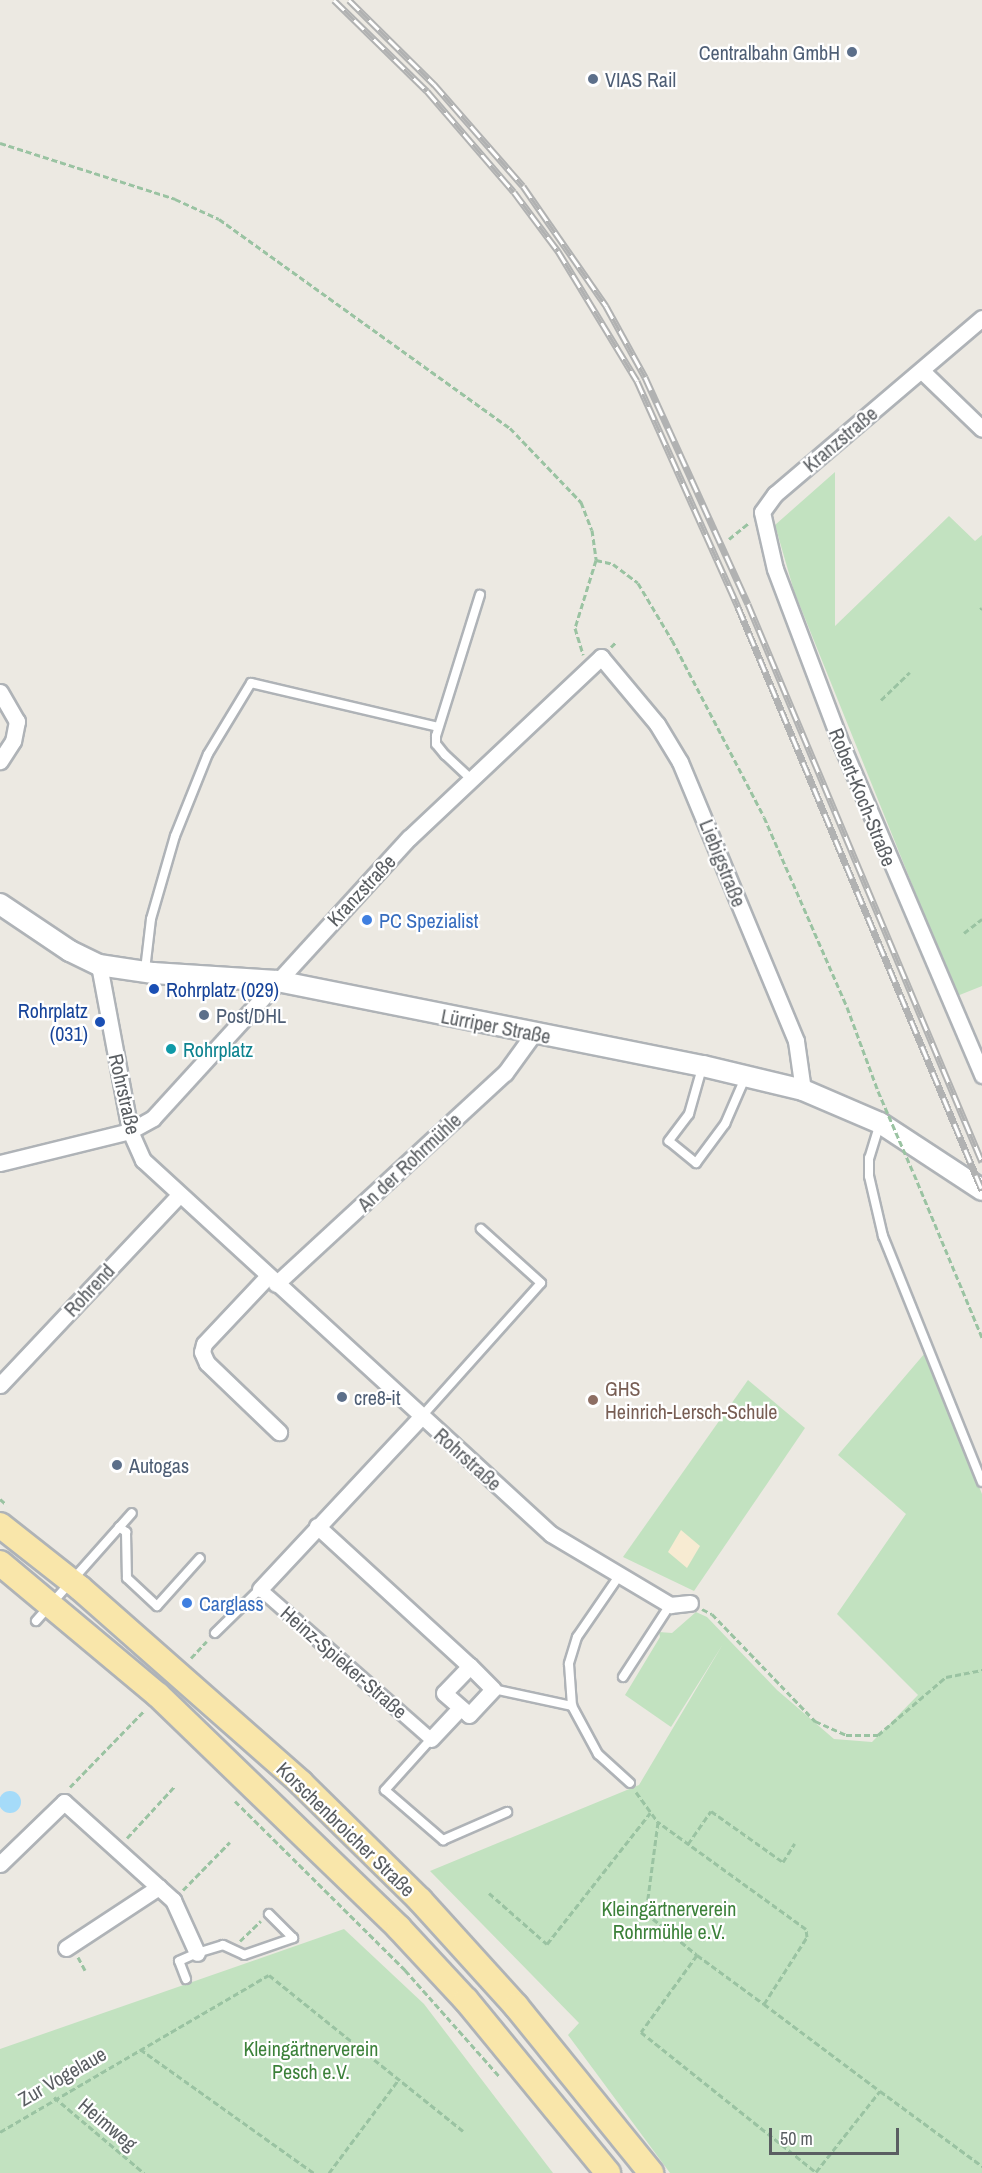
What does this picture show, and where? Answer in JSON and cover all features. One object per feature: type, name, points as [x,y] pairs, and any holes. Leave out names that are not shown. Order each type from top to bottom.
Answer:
[{"type":"main road","name":"Korschenbroicher Straße","points":[[0,1525],[70,1581],[301,1783],[420,1900],[516,2006],[651,2173]]},
{"type":"main road","name":"Korschenbroicher Straße","points":[[0,1563],[44,1613],[158,1695],[399,1928],[466,2000],[608,2173]]},
{"type":"street","name":"Kranzstraße","points":[[762,512],[775,494],[982,318]]},
{"type":"street","points":[[922,370],[982,429]]},
{"type":"street","name":"Robert-Koch-Straße","points":[[762,512],[775,569],[842,746],[982,1075]]},
{"type":"street","name":"Kranzstraße","points":[[0,1163],[130,1131],[153,1118],[409,838],[595,662]]},
{"type":"street","name":"Liebigstraße","points":[[595,662],[657,724],[680,762],[796,1041],[803,1090]]},
{"type":"street","points":[[0,692],[16,721],[13,741],[0,761]]},
{"type":"street","name":"Lürriper Straße","points":[[0,904],[70,951],[99,965],[144,972],[277,981],[703,1066],[803,1090],[880,1123],[982,1190]]},
{"type":"street","name":"Rohrstraße","points":[[99,965],[130,1131],[143,1160],[551,1534],[670,1605]]},
{"type":"street","name":"An der Rohrmühle","points":[[272,1280],[505,1073],[534,1033]]},
{"type":"street","name":"Rohrend","points":[[0,1385],[179,1195]]},
{"type":"street","points":[[272,1280],[204,1344],[202,1352],[207,1363],[279,1432]]},
{"type":"street","points":[[260,1589],[422,1416]]},
{"type":"street","points":[[317,1526],[470,1666],[494,1689],[469,1715],[444,1693],[470,1666]]},
{"type":"street","name":"Heinz-Spieker-Straße","points":[[260,1589],[431,1739]]},
{"type":"street","points":[[670,1605],[690,1603]]},
{"type":"street","points":[[431,1739],[460,1708]]},
{"type":"street","points":[[0,1864],[64,1802],[173,1900],[197,1953]]},
{"type":"street","points":[[66,1948],[159,1887]]},
{"type":"lane","points":[[471,779],[436,744],[438,727],[480,595]]},
{"type":"lane","points":[[144,972],[151,920],[175,836],[208,754],[251,683],[438,727]]},
{"type":"lane","points":[[703,1066],[689,1114],[669,1141],[696,1163],[725,1124],[746,1076]]},
{"type":"lane","points":[[880,1123],[869,1158],[868,1176],[881,1227],[982,1482]]},
{"type":"lane","points":[[422,1416],[541,1284],[481,1229]]},
{"type":"lane","points":[[44,1613],[132,1512]]},
{"type":"lane","points":[[119,1527],[126,1533],[128,1578],[157,1606],[200,1558]]},
{"type":"lane","points":[[619,1576],[577,1637],[568,1664],[572,1706],[598,1754],[630,1783]]},
{"type":"lane","points":[[215,1633],[260,1589]]},
{"type":"lane","points":[[623,1677],[670,1605]]},
{"type":"lane","points":[[494,1689],[572,1706]]},
{"type":"lane","points":[[431,1739],[385,1790],[443,1840],[507,1812]]},
{"type":"lane","points":[[186,1979],[179,1961],[197,1953],[224,1944],[244,1955],[292,1938],[269,1914]]},
{"type":"path","points":[[0,143],[175,199],[219,219],[510,428],[581,502],[596,560],[575,628],[578,647],[595,662]]},
{"type":"path","points":[[729,539],[762,512]]},
{"type":"path","points":[[596,560],[613,564],[638,583],[672,640],[764,817],[847,1006],[878,1091],[982,1337]]},
{"type":"path","points":[[881,700],[910,672]]},
{"type":"path","points":[[964,933],[982,919]]},
{"type":"path","points":[[690,1603],[712,1614],[815,1720],[846,1736],[878,1735],[946,1677],[982,1670]]},
{"type":"path","points":[[190,1658],[215,1633]]},
{"type":"path","points":[[64,1802],[68,1789],[145,1710],[153,1719]]},
{"type":"path","points":[[630,1783],[658,1822],[806,1929],[807,1937],[764,2004]]},
{"type":"path","points":[[117,1849],[175,1786]]},
{"type":"path","points":[[229,1795],[405,1970],[502,2079]]},
{"type":"path","points":[[688,1844],[711,1811],[783,1862],[795,1843]]},
{"type":"path","points":[[489,1893],[547,1944],[650,1813]]},
{"type":"path","points":[[658,1822],[646,1913],[697,1955],[982,2166]]},
{"type":"path","points":[[173,1900],[230,1842]]},
{"type":"path","points":[[232,1949],[269,1914]]},
{"type":"path","points":[[697,1955],[641,2032],[816,2172],[880,2091]]},
{"type":"path","name":"Zur Vogelaue","points":[[0,2132],[54,2097],[269,1975],[399,2079]]},
{"type":"path","points":[[140,2049],[314,2173]]},
{"type":"path","points":[[329,2173],[399,2079],[463,2131]]},
{"type":"path","name":"Heimweg","points":[[54,2097],[144,2173]]},
{"type":"green space","points":[[835,472],[835,626],[949,516],[975,541],[982,535],[982,986],[957,996],[794,591],[775,525]]},
{"type":"green space","name":"Kleingärtnerverein Rohrmühle e.V.","points":[[925,1353],[982,1494],[982,2173],[670,2173],[568,2035],[579,2023],[430,1871],[639,1785],[723,1644],[671,1727],[625,1695],[660,1637],[659,1632],[672,1633],[696,1612],[707,1617],[777,1690],[834,1739],[872,1742],[918,1695],[837,1614],[906,1514],[838,1455]]},
{"type":"green space","points":[[748,1380],[805,1428],[694,1591],[623,1557]]},
{"type":"green space","name":"Kleingärtnerverein Pesch e.V.","points":[[344,1929],[424,2004],[553,2173],[0,2173],[0,2049]]},
{"type":"sand","points":[[681,1530],[700,1546],[687,1568],[668,1552]]},
{"type":"water","points":[[10,1791],[20,1798],[21,1802],[14,1812],[10,1813],[0,1806],[-1,1802],[6,1792]]},
{"type":"railway","points":[[334,0],[427,91],[514,192],[558,251],[637,381],[738,607],[982,1190]]},
{"type":"railway","points":[[349,0],[434,84],[523,186],[606,306],[645,377],[748,604],[982,1162]]},
{"type":"place","name":"Centralbahn GmbH","points":[[852,52]]},
{"type":"place","name":"VIAS Rail","points":[[593,79]]},
{"type":"place","name":"PC Spezialist","points":[[367,920]]},
{"type":"place","name":"Rohrplatz (029)","points":[[154,989]]},
{"type":"place","name":"Post/DHL","points":[[204,1015]]},
{"type":"place","name":"Rohrplatz (031)","points":[[100,1022]]},
{"type":"place","name":"Rohrplatz","points":[[171,1049]]},
{"type":"place","name":"cre8-it","points":[[342,1397]]},
{"type":"place","name":"GHS Heinrich-Lersch-Schule","points":[[593,1400]]},
{"type":"place","name":"Autogas","points":[[117,1465]]},
{"type":"place","name":"Carglass","points":[[187,1603]]}]
